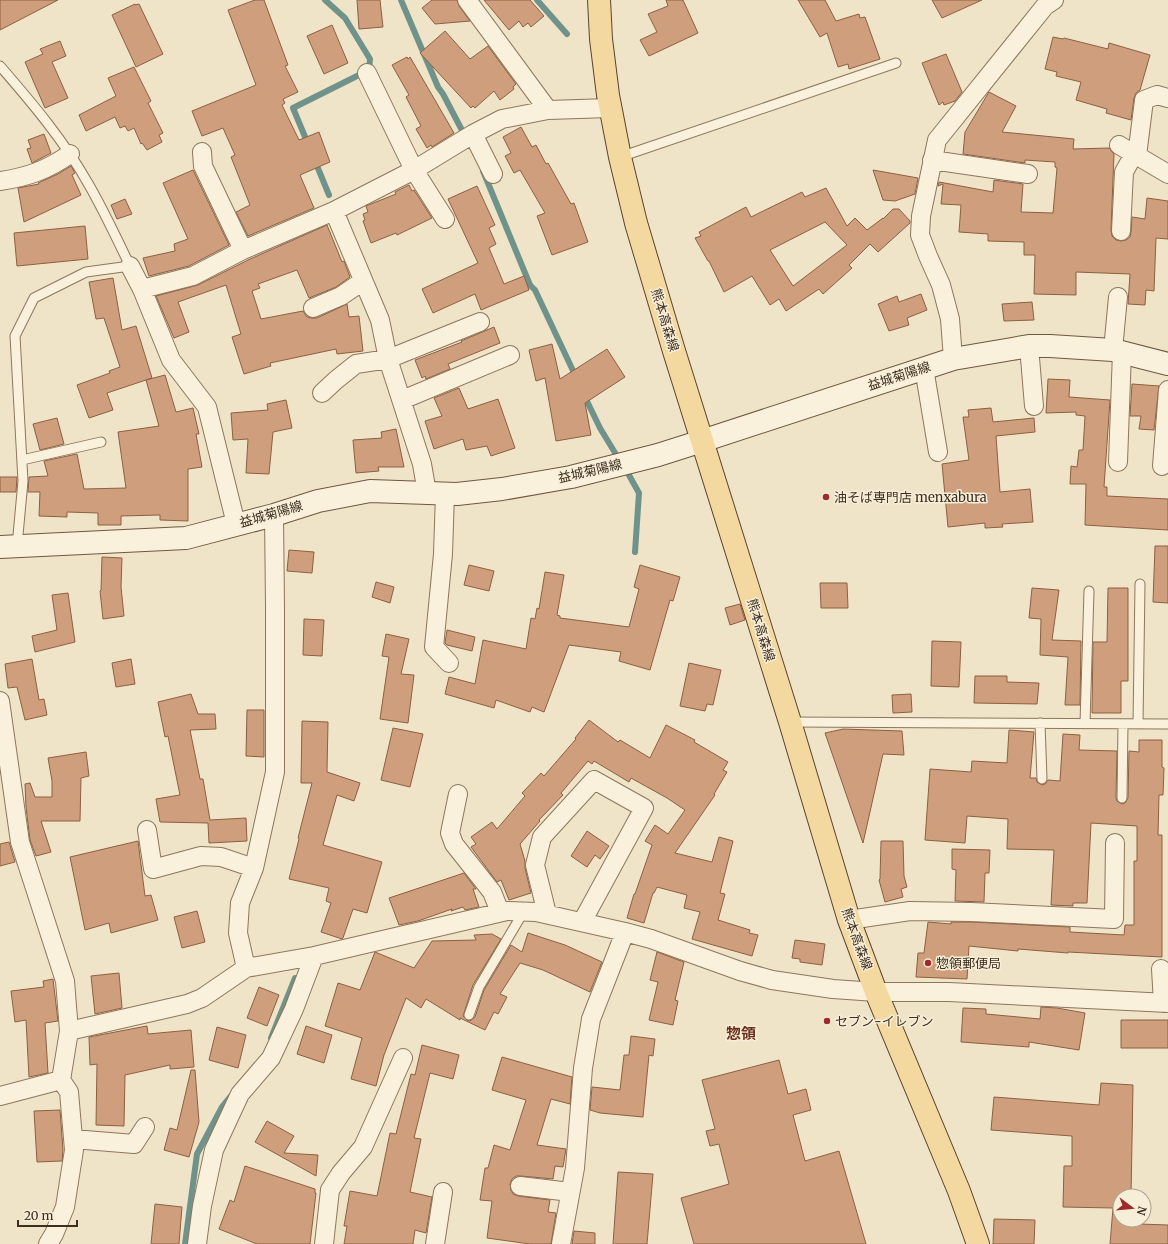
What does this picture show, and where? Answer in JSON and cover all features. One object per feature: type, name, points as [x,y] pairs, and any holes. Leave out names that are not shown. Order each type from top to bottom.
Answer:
[{"type":"main road","name":"熊本高森線","points":[[599,0],[601,39],[610,108],[620,157],[636,223],[702,441],[790,722],[849,920],[876,992],[959,1191],[978,1244]]},
{"type":"main road","name":"益城菊陽線","points":[[8,546],[186,538],[236,524],[274,516],[318,501],[370,491],[457,494],[502,489],[571,477],[702,441],[953,359],[1029,346],[1082,347],[1118,351],[1168,364]]},
{"type":"street","points":[[467,0],[548,110]]},
{"type":"street","points":[[953,359],[950,319],[941,285],[920,235],[921,216],[937,140],[1048,2]]},
{"type":"street","points":[[367,74],[414,170],[445,219]]},
{"type":"street","points":[[1121,231],[1124,172],[1136,155],[1144,100],[1157,96],[1168,98]]},
{"type":"street","points":[[142,289],[193,276],[243,250],[334,211],[414,170],[473,134],[502,119],[548,110],[610,108]]},
{"type":"street","points":[[473,134],[493,174]]},
{"type":"street","points":[[1118,145],[1168,174]]},
{"type":"street","points":[[202,152],[203,166],[243,250]]},
{"type":"street","points":[[0,181],[20,178],[43,170],[70,154]]},
{"type":"street","points":[[932,160],[1028,174]]},
{"type":"street","points":[[334,211],[380,320],[388,359],[422,464],[436,493],[442,562],[434,647],[449,663]]},
{"type":"street","points":[[130,266],[142,289],[171,360],[207,407],[236,524]]},
{"type":"street","points":[[313,308],[341,296],[363,281]]},
{"type":"street","points":[[1118,297],[1118,462]]},
{"type":"street","points":[[322,392],[356,364],[388,359],[480,322]]},
{"type":"street","points":[[1029,346],[1034,406]]},
{"type":"street","points":[[402,400],[510,355]]},
{"type":"street","points":[[924,368],[938,452]]},
{"type":"street","points":[[1162,466],[1168,390]]},
{"type":"street","points":[[246,968],[238,933],[240,903],[254,868],[275,772],[276,607],[274,516]]},
{"type":"street","points":[[0,701],[20,842],[65,981],[69,1032],[61,1080],[70,1092],[74,1150],[65,1207],[54,1234],[48,1244]]},
{"type":"street","points":[[548,914],[535,865],[542,837],[594,780],[644,808],[582,922]]},
{"type":"street","points":[[458,794],[450,833],[454,844],[492,892],[500,912]]},
{"type":"street","points":[[147,830],[153,869],[201,856],[221,857],[254,868]]},
{"type":"street","points":[[849,920],[910,911],[971,912],[1114,919],[1115,843]]},
{"type":"street","points":[[69,1032],[192,1002],[202,998],[246,968],[314,956],[507,911],[524,911],[548,914],[625,932],[651,939],[740,971],[772,980],[833,989],[876,992],[949,992],[1166,1003],[1161,969]]},
{"type":"street","points":[[561,1244],[575,1168],[583,1068],[591,1019],[625,932]]},
{"type":"street","points":[[197,1244],[202,1206],[214,1150],[240,1094],[271,1058],[294,1009],[314,956]]},
{"type":"street","points":[[324,1244],[330,1190],[341,1173],[363,1147],[403,1058]]},
{"type":"street","points":[[0,1096],[61,1080]]},
{"type":"street","points":[[73,1139],[134,1144],[145,1127]]},
{"type":"street","points":[[520,1186],[570,1192]]},
{"type":"street","points":[[435,1244],[443,1192]]},
{"type":"lane","points":[[620,157],[896,63]]},
{"type":"lane","points":[[0,66],[42,115],[70,154],[89,185],[130,266],[86,272],[34,298],[15,336],[23,481],[8,546]]},
{"type":"lane","points":[[22,460],[101,442]]},
{"type":"lane","points":[[1138,724],[1140,584]]},
{"type":"lane","points":[[1085,723],[1089,591]]},
{"type":"lane","points":[[790,722],[1168,724]]},
{"type":"lane","points":[[1040,723],[1042,778]]},
{"type":"lane","points":[[1122,798],[1123,724]]},
{"type":"lane","points":[[469,1015],[479,987],[524,911]]},
{"type":"building","points":[[0,0],[58,0],[0,30]]},
{"type":"building","points":[[255,0],[264,0],[288,65],[285,66],[298,92],[283,99],[285,103],[282,105],[299,140],[319,132],[330,162],[300,175],[314,208],[248,236],[236,212],[250,205],[231,157],[235,155],[223,128],[202,136],[192,111],[256,85],[228,10]]},
{"type":"building","points":[[357,0],[380,0],[383,27],[359,29]]},
{"type":"building","points":[[432,0],[457,0],[459,6],[470,21],[435,24],[422,8]]},
{"type":"building","points":[[484,0],[530,0],[544,16],[531,27],[528,23],[523,27],[519,21],[509,30]]},
{"type":"building","points":[[666,0],[683,0],[698,33],[649,56],[640,40],[657,32],[648,14],[668,6]]},
{"type":"building","points":[[798,0],[825,0],[836,21],[859,14],[860,18],[865,17],[880,59],[849,69],[848,64],[838,67],[827,33],[820,37]]},
{"type":"building","points":[[932,0],[982,0],[942,18]]},
{"type":"building","points":[[135,4],[139,4],[163,54],[136,67],[112,15]]},
{"type":"building","points":[[332,25],[348,63],[324,74],[307,36]]},
{"type":"building","points":[[445,31],[470,59],[488,46],[516,84],[513,87],[514,89],[500,100],[494,91],[475,108],[473,106],[471,108],[420,53]]},
{"type":"building","points":[[1053,37],[1064,38],[1108,49],[1109,43],[1150,55],[1140,90],[1136,93],[1134,98],[1131,120],[1106,113],[1107,109],[1076,100],[1081,82],[1056,76],[1057,72],[1045,69]]},
{"type":"building","points":[[60,41],[66,56],[52,62],[68,98],[45,108],[25,62],[43,54],[40,49]]},
{"type":"building","points":[[946,54],[962,92],[955,101],[944,105],[943,102],[939,105],[922,63]]},
{"type":"building","points":[[407,57],[408,59],[410,57],[454,133],[432,147],[431,145],[427,148],[416,129],[421,126],[406,97],[409,95],[392,65]]},
{"type":"building","points":[[134,67],[151,101],[148,103],[163,133],[159,135],[162,142],[147,150],[142,143],[141,144],[134,128],[128,131],[125,126],[120,128],[115,117],[86,131],[79,115],[116,96],[108,78]]},
{"type":"building","points":[[989,92],[1016,106],[1002,132],[1074,139],[1073,149],[1109,148],[1114,154],[1111,230],[1112,236],[1116,240],[1126,240],[1130,237],[1132,217],[1145,219],[1147,198],[1168,201],[1168,239],[1156,238],[1154,291],[1146,290],[1145,305],[1128,304],[1130,274],[1076,272],[1076,295],[1034,294],[1035,255],[1024,255],[1024,242],[988,241],[988,234],[959,232],[961,205],[941,204],[943,184],[938,186],[939,182],[993,192],[994,180],[1023,184],[1021,212],[1053,213],[1057,168],[1055,167],[1055,162],[1025,160],[1025,163],[963,154],[965,132]]},
{"type":"building","points":[[521,127],[532,147],[536,145],[546,164],[548,163],[571,204],[574,203],[588,242],[552,255],[537,216],[545,213],[520,170],[514,173],[505,156],[511,153],[503,137]]},
{"type":"building","points":[[44,134],[51,153],[32,163],[27,149],[31,148],[28,140]]},
{"type":"building","points":[[71,166],[75,173],[72,175],[81,195],[24,222],[18,188],[39,184],[38,183]]},
{"type":"building","points":[[193,170],[229,245],[189,266],[149,276],[143,258],[175,251],[174,244],[188,239],[163,183]]},
{"type":"building","points":[[873,170],[918,178],[915,194],[895,201],[883,200]]},
{"type":"building","points":[[409,185],[412,191],[414,190],[432,218],[397,235],[396,233],[371,243],[363,221],[365,220],[363,214],[368,212],[366,206],[396,194],[395,192]]},
{"type":"building","points":[[477,186],[495,225],[489,228],[496,244],[489,248],[504,284],[524,276],[529,290],[481,310],[475,294],[433,313],[422,289],[478,263],[448,199]]},
{"type":"building","points":[[826,188],[847,226],[855,218],[867,230],[883,219],[893,209],[899,209],[910,221],[910,223],[878,252],[870,244],[849,265],[852,268],[823,294],[819,289],[786,311],[779,299],[770,305],[752,276],[724,292],[709,261],[695,238],[701,236],[699,232],[746,207],[751,217],[802,192],[805,197]],"holes":[[[825,222],[847,245],[793,286],[770,250]]]},
{"type":"building","points":[[125,199],[132,214],[117,219],[111,205]]},
{"type":"building","points":[[327,225],[342,262],[344,261],[350,277],[336,287],[309,298],[297,270],[258,284],[260,288],[252,291],[261,319],[303,311],[307,317],[317,318],[347,304],[349,317],[359,316],[363,351],[337,354],[336,349],[270,363],[271,366],[244,374],[232,337],[241,334],[226,285],[178,302],[189,332],[174,338],[156,296],[198,285],[248,260]]},
{"type":"building","points":[[85,226],[88,259],[17,266],[14,233]]},
{"type":"building","points":[[113,278],[122,330],[136,326],[152,378],[107,393],[113,410],[89,418],[77,385],[110,373],[109,371],[120,367],[104,318],[96,319],[89,282]]},
{"type":"building","points":[[921,294],[927,310],[907,318],[909,325],[889,331],[878,304],[897,296],[899,302]]},
{"type":"building","points":[[1032,302],[1034,320],[1004,321],[1002,304]]},
{"type":"building","points":[[494,327],[500,343],[448,364],[450,369],[426,379],[425,376],[422,378],[415,360],[462,342],[461,341]]},
{"type":"building","points":[[552,344],[560,379],[607,349],[625,377],[585,403],[591,435],[556,441],[545,378],[536,381],[529,350]]},
{"type":"building","points":[[165,375],[176,412],[193,408],[199,434],[196,434],[202,467],[188,469],[188,521],[160,520],[160,515],[121,516],[121,525],[98,525],[98,513],[67,512],[67,517],[39,516],[40,492],[28,492],[29,477],[48,476],[44,461],[77,454],[84,489],[126,488],[118,432],[159,426],[146,380]]},
{"type":"building","points":[[1048,379],[1070,380],[1069,397],[1110,400],[1104,487],[1107,487],[1107,496],[1168,499],[1168,530],[1085,525],[1086,484],[1070,484],[1071,466],[1077,467],[1079,450],[1083,450],[1085,416],[1076,415],[1076,412],[1046,413]]},
{"type":"building","points":[[1132,384],[1159,386],[1154,430],[1139,429],[1141,416],[1130,416]]},
{"type":"building","points":[[459,388],[468,409],[498,399],[515,448],[491,456],[487,446],[466,450],[463,439],[434,449],[425,421],[442,416],[434,398]]},
{"type":"building","points":[[286,400],[292,428],[273,432],[269,474],[246,473],[248,439],[233,440],[231,413],[268,410],[267,404]]},
{"type":"building","points":[[991,408],[993,422],[1034,418],[1035,432],[996,436],[1000,492],[1030,489],[1033,522],[1002,524],[1003,527],[985,528],[985,523],[948,527],[942,464],[969,460],[963,417],[969,417],[968,410]]},
{"type":"building","points":[[57,418],[64,444],[40,450],[33,424]]},
{"type":"building","points":[[396,429],[404,467],[378,467],[379,471],[356,473],[353,440],[382,438],[381,432]]},
{"type":"building","points":[[0,477],[17,477],[16,492],[0,492]]},
{"type":"building","points":[[1155,546],[1168,546],[1168,603],[1153,602]]},
{"type":"building","points":[[289,550],[314,552],[312,573],[287,571]]},
{"type":"building","points":[[102,557],[122,558],[121,587],[124,616],[103,619],[100,591]]},
{"type":"building","points":[[469,565],[494,571],[489,591],[464,585]]},
{"type":"building","points":[[640,565],[680,577],[673,601],[670,600],[650,670],[619,661],[621,652],[569,645],[544,712],[532,707],[530,712],[496,700],[494,708],[445,694],[449,677],[475,684],[483,640],[526,649],[531,618],[535,619],[537,608],[539,609],[545,572],[564,575],[557,615],[560,616],[560,618],[629,627],[639,589],[634,587]]},
{"type":"building","points":[[376,582],[394,587],[390,603],[372,597]]},
{"type":"building","points":[[820,583],[847,583],[848,608],[821,608]]},
{"type":"building","points":[[1032,588],[1059,590],[1052,640],[1081,641],[1080,705],[1065,705],[1068,657],[1040,655],[1041,619],[1029,618]]},
{"type":"building","points":[[1108,588],[1128,588],[1128,681],[1121,681],[1121,713],[1092,713],[1093,642],[1107,642]]},
{"type":"building","points":[[68,593],[75,642],[35,652],[32,636],[57,630],[52,595]]},
{"type":"building","points":[[740,604],[745,620],[730,625],[725,608]]},
{"type":"building","points":[[304,619],[324,620],[322,656],[303,655]]},
{"type":"building","points":[[447,630],[475,637],[472,651],[447,645],[445,643]]},
{"type":"building","points":[[386,634],[409,639],[401,674],[414,675],[408,723],[380,719],[389,657],[382,656]]},
{"type":"building","points":[[932,641],[961,642],[959,687],[931,686]]},
{"type":"building","points":[[32,659],[39,700],[44,699],[47,715],[25,720],[17,687],[8,688],[5,664]]},
{"type":"building","points":[[131,659],[135,684],[116,687],[112,663]]},
{"type":"building","points":[[689,663],[721,670],[713,705],[707,704],[705,711],[680,706]]},
{"type":"building","points":[[975,676],[1007,676],[1007,682],[1039,683],[1037,704],[974,703]]},
{"type":"building","points":[[191,694],[198,714],[215,714],[216,729],[190,730],[200,779],[203,779],[210,820],[246,818],[247,841],[209,843],[208,823],[160,822],[156,799],[180,795],[168,736],[165,737],[158,702]]},
{"type":"building","points":[[911,694],[912,712],[893,713],[892,695]]},
{"type":"building","points":[[247,710],[264,710],[264,757],[246,756]]},
{"type":"building","points":[[589,720],[618,742],[620,740],[650,758],[666,725],[695,740],[694,742],[728,762],[723,770],[727,772],[714,794],[715,795],[675,853],[712,862],[719,837],[733,841],[720,893],[725,894],[718,920],[750,930],[749,933],[758,935],[752,956],[692,939],[700,912],[684,908],[687,895],[657,887],[653,893],[644,923],[627,918],[652,845],[645,841],[655,825],[668,834],[685,810],[631,778],[629,782],[594,761],[592,764],[588,761],[561,793],[563,795],[539,820],[540,821],[520,844],[531,893],[509,900],[501,880],[497,882],[471,847],[476,844],[471,837],[492,822],[497,829],[525,796],[522,793],[541,773],[544,776],[576,739],[575,738]]},
{"type":"building","points":[[302,721],[328,722],[327,772],[360,783],[354,801],[337,795],[323,845],[382,862],[367,913],[353,909],[342,939],[321,932],[331,903],[326,901],[329,888],[289,879],[312,783],[301,783]]},
{"type":"building","points":[[393,728],[423,734],[410,787],[381,780]]},
{"type":"building","points":[[843,729],[902,731],[904,755],[883,754],[863,843],[825,733]]},
{"type":"building","points":[[1009,730],[1034,732],[1030,778],[1036,778],[1037,782],[1042,785],[1048,780],[1060,781],[1063,734],[1080,735],[1079,750],[1117,751],[1116,798],[1117,801],[1122,804],[1125,803],[1128,798],[1129,751],[1139,752],[1139,740],[1162,740],[1162,767],[1164,768],[1163,795],[1159,795],[1158,835],[1162,835],[1162,957],[1068,953],[1018,949],[1018,951],[969,946],[967,979],[916,977],[918,953],[924,953],[928,922],[951,924],[951,922],[971,922],[1070,927],[1070,932],[1124,935],[1125,925],[1134,925],[1134,861],[1137,861],[1137,826],[1091,823],[1087,903],[1073,903],[1073,906],[1051,905],[1054,850],[1007,849],[1008,819],[967,816],[965,843],[925,840],[930,769],[971,772],[972,761],[1007,763]]},
{"type":"building","points":[[86,752],[89,776],[81,778],[80,821],[41,821],[51,852],[36,856],[30,840],[25,784],[30,783],[35,797],[52,797],[52,781],[48,758]]},
{"type":"building","points":[[587,831],[609,846],[600,859],[595,855],[587,867],[571,856]]},
{"type":"building","points":[[138,841],[145,896],[151,895],[158,920],[111,933],[109,923],[85,930],[70,857]]},
{"type":"building","points":[[881,841],[903,841],[904,876],[907,887],[901,889],[903,897],[885,902],[879,880]]},
{"type":"building","points":[[9,842],[15,862],[0,866],[0,844]]},
{"type":"building","points":[[952,849],[990,850],[989,873],[985,873],[984,902],[955,901],[956,870],[952,869]]},
{"type":"building","points":[[464,873],[476,889],[473,889],[479,907],[465,910],[463,907],[451,911],[452,909],[418,921],[399,925],[389,898]]},
{"type":"building","points":[[197,911],[205,942],[182,948],[174,917]]},
{"type":"building","points":[[528,933],[565,945],[602,962],[590,992],[543,970],[520,963],[500,994],[507,997],[498,1014],[494,1012],[485,1030],[460,1018],[460,1020],[426,999],[421,1008],[406,998],[384,1055],[376,1086],[351,1079],[362,1038],[325,1026],[338,983],[360,990],[375,952],[414,968],[432,941],[476,940],[474,935],[492,934],[501,939],[473,985],[463,1016],[470,1021],[475,1017],[484,990],[511,945],[522,952]]},
{"type":"building","points":[[795,940],[825,944],[822,965],[800,962],[800,959],[792,958]]},
{"type":"building","points":[[657,952],[684,962],[675,1000],[678,1001],[673,1025],[649,1020],[658,982],[650,980]]},
{"type":"building","points":[[119,973],[122,1008],[95,1014],[91,976]]},
{"type":"building","points":[[53,979],[58,1021],[45,1023],[48,1073],[29,1077],[26,1020],[15,1022],[11,991],[44,987],[43,981]]},
{"type":"building","points":[[259,987],[279,995],[267,1026],[247,1018]]},
{"type":"building","points":[[1041,1007],[1085,1013],[1079,1050],[1029,1042],[1029,1047],[961,1042],[963,1008],[986,1009],[986,1014],[1040,1019]]},
{"type":"building","points":[[1121,1020],[1168,1020],[1168,1048],[1121,1048]]},
{"type":"building","points":[[147,1026],[148,1034],[191,1030],[194,1067],[170,1069],[170,1065],[125,1075],[124,1126],[96,1125],[97,1064],[90,1065],[89,1037]]},
{"type":"building","points":[[306,1026],[332,1035],[324,1063],[297,1054]]},
{"type":"building","points":[[217,1027],[246,1035],[238,1068],[209,1060]]},
{"type":"building","points":[[631,1036],[655,1039],[653,1056],[649,1055],[643,1117],[600,1113],[590,1110],[592,1087],[620,1090],[624,1055],[629,1055]]},
{"type":"building","points":[[422,1045],[459,1055],[453,1079],[430,1073],[414,1138],[421,1139],[410,1192],[432,1197],[426,1233],[415,1230],[413,1244],[344,1244],[347,1226],[344,1226],[350,1191],[377,1196],[390,1133],[396,1134],[411,1074],[415,1075]]},
{"type":"building","points":[[502,1057],[572,1077],[570,1104],[551,1099],[537,1145],[566,1149],[563,1167],[555,1166],[553,1179],[516,1176],[512,1179],[510,1184],[513,1194],[518,1196],[550,1200],[548,1212],[556,1213],[551,1244],[530,1244],[487,1238],[492,1201],[480,1200],[485,1168],[488,1168],[494,1145],[510,1150],[526,1100],[492,1090]]},
{"type":"building","points":[[779,1060],[788,1094],[806,1089],[811,1110],[793,1115],[805,1161],[839,1151],[866,1244],[694,1244],[681,1198],[729,1184],[719,1144],[710,1146],[706,1131],[715,1129],[702,1080]]},
{"type":"building","points":[[191,1070],[195,1070],[199,1122],[189,1157],[164,1150],[170,1128],[177,1130]]},
{"type":"building","points":[[1101,1083],[1133,1085],[1131,1188],[1112,1188],[1112,1208],[1063,1207],[1064,1166],[1072,1166],[1072,1136],[991,1130],[994,1097],[1099,1105]]},
{"type":"building","points":[[60,1110],[63,1150],[62,1161],[37,1162],[34,1111]]},
{"type":"building","points":[[267,1121],[294,1136],[284,1153],[318,1155],[316,1176],[255,1142]]},
{"type":"building","points":[[245,1166],[315,1189],[316,1193],[310,1244],[257,1244],[219,1229],[230,1200],[234,1202]]},
{"type":"building","points":[[618,1172],[653,1174],[647,1244],[613,1244]]},
{"type":"building","points":[[155,1204],[182,1207],[179,1244],[151,1244]]},
{"type":"building","points":[[994,1219],[1035,1220],[1034,1244],[993,1244]]},
{"type":"building","points":[[1112,1220],[1112,1228],[1152,1228],[1152,1224],[1168,1225],[1168,1244],[1110,1244]]},
{"type":"building","points":[[574,1231],[595,1233],[595,1244],[572,1244]]},
{"type":"waterway","points":[[308,144],[293,108],[369,70],[370,59],[345,18],[325,0]]},
{"type":"waterway","points":[[401,0],[438,87],[465,136]]},
{"type":"waterway","points":[[537,0],[567,34]]},
{"type":"waterway","points":[[315,161],[329,195]]},
{"type":"waterway","points":[[483,171],[530,285],[535,290],[576,377]]},
{"type":"waterway","points":[[584,395],[600,428],[620,461]]},
{"type":"waterway","points":[[625,468],[639,493],[635,552]]},
{"type":"waterway","points":[[271,1038],[295,978]]},
{"type":"waterway","points":[[185,1244],[197,1154],[222,1107],[231,1096]]},
{"type":"place","name":"油そば専門店 menxabura","points":[[826,497]]},
{"type":"place","name":"惣領郵便局","points":[[928,963]]},
{"type":"place","name":"セブン-イレブン","points":[[827,1021]]},
{"type":"district","name":"惣領","points":[[741,1033]]}]
